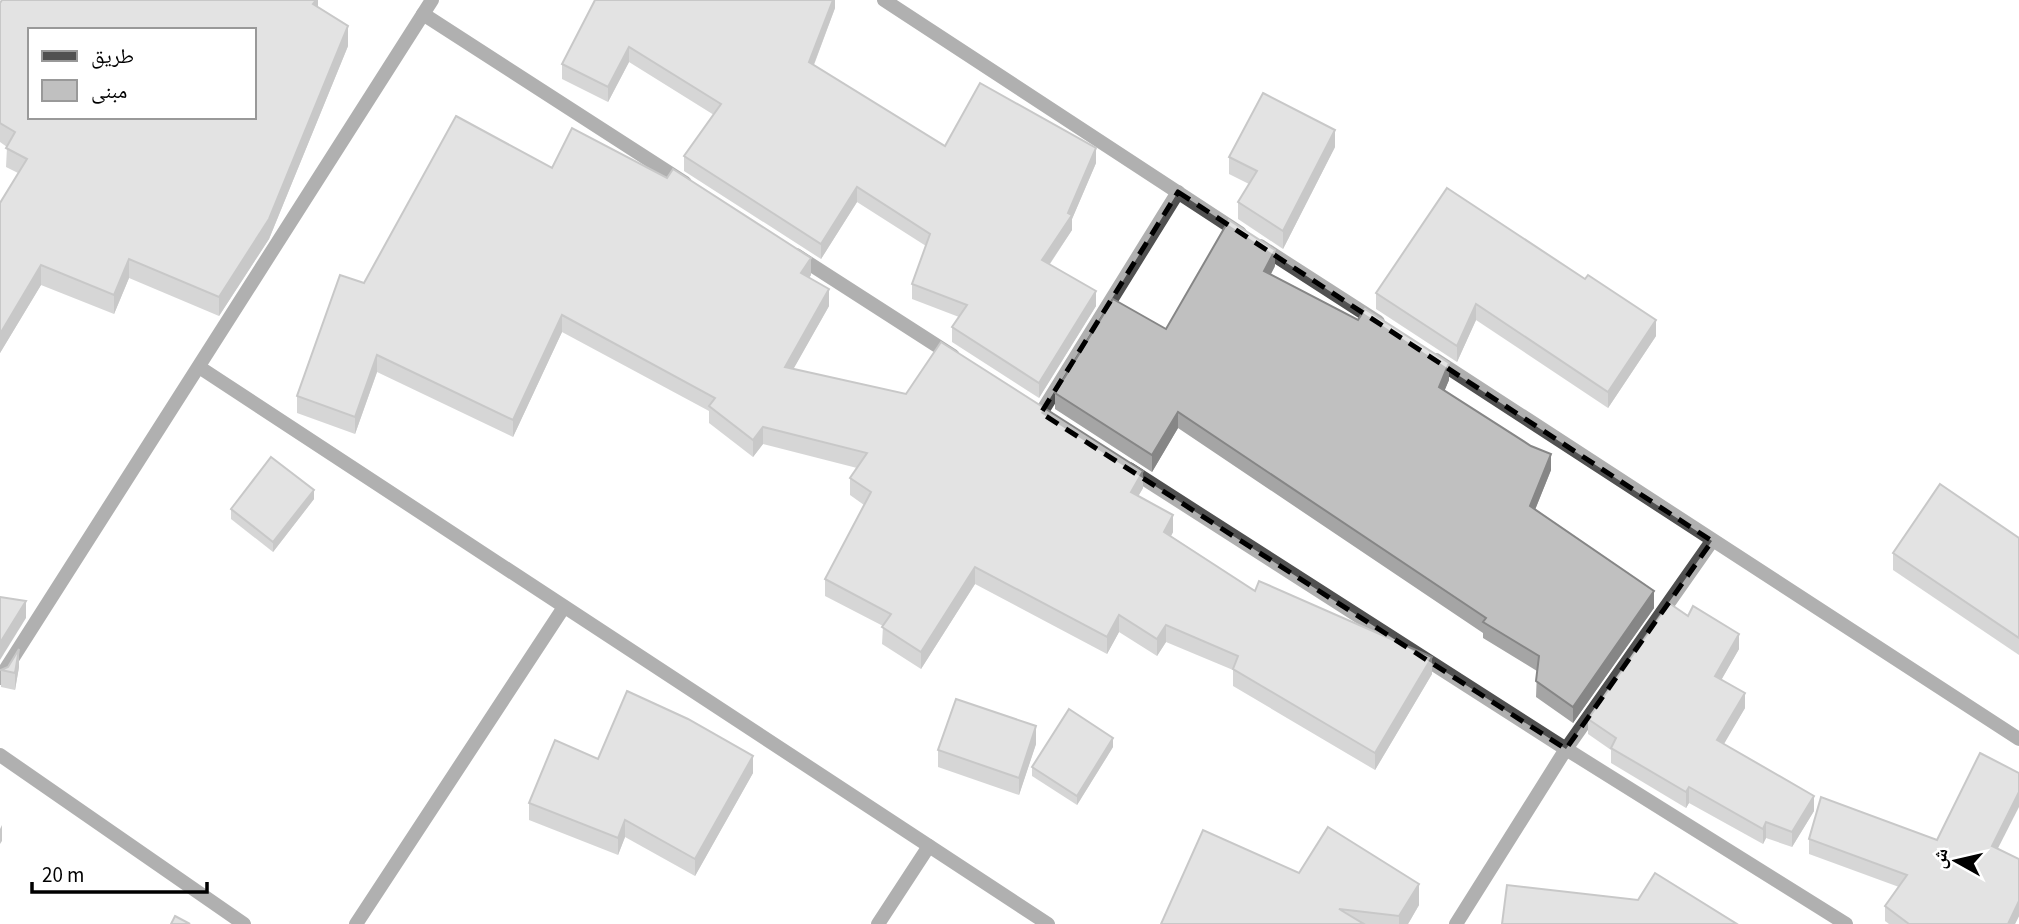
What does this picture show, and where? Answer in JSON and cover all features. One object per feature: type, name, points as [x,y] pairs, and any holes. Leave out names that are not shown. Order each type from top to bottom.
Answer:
[{"type":"street","points":[[0,678],[432,0]]},
{"type":"street","points":[[884,0],[1387,328]]},
{"type":"street","points":[[423,14],[702,194]]},
{"type":"street","points":[[1041,413],[1178,192]]},
{"type":"street","points":[[784,247],[971,368]]},
{"type":"street","points":[[1422,351],[2019,738]]},
{"type":"street","points":[[199,367],[1048,924]]},
{"type":"street","points":[[1111,457],[1566,749],[1846,924]]},
{"type":"street","points":[[1456,924],[1566,749],[1712,541]]},
{"type":"street","points":[[356,924],[564,607]]},
{"type":"street","points":[[0,755],[244,924]]},
{"type":"street","points":[[878,924],[929,846]]},
{"type":"highlighted area","points":[[1178,192],[1712,541],[1566,749],[1041,413]]},
{"type":"building","points":[[2,0],[316,0],[313,4],[348,26],[269,219],[219,297],[129,259],[114,295],[41,265],[0,334],[0,203],[27,159],[6,148],[15,132],[0,123]]},
{"type":"building","points":[[595,0],[833,0],[809,62],[945,146],[980,83],[1096,148],[1068,213],[1072,215],[1042,260],[1096,291],[1039,383],[952,327],[967,305],[912,284],[930,234],[857,187],[821,244],[684,156],[721,104],[629,47],[608,87],[562,64]]},
{"type":"building","points":[[1263,93],[1335,130],[1283,231],[1238,202],[1257,171],[1229,157]]},
{"type":"building","points":[[456,116],[552,168],[572,128],[667,178],[673,169],[811,258],[801,273],[829,289],[785,367],[906,394],[941,342],[1143,471],[1131,492],[1173,515],[1164,532],[1255,591],[1259,581],[1432,657],[1375,753],[1233,669],[1238,656],[1166,625],[1157,639],[1119,615],[1107,637],[975,567],[921,652],[882,627],[891,614],[825,579],[871,492],[850,478],[867,453],[763,427],[753,440],[709,406],[715,398],[562,315],[513,420],[377,355],[355,417],[297,396],[340,275],[364,283]]},
{"type":"building","points":[[1447,188],[1585,279],[1588,275],[1656,320],[1608,392],[1476,304],[1457,346],[1376,293]]},
{"type":"building","points":[[1229,220],[1275,250],[1264,271],[1358,320],[1365,309],[1449,363],[1439,387],[1531,446],[1551,454],[1530,506],[1654,591],[1573,707],[1536,681],[1539,656],[1483,622],[1486,618],[1178,412],[1152,455],[1055,393],[1113,299],[1166,329]]},
{"type":"building","points":[[271,457],[314,490],[273,542],[231,509]]},
{"type":"building","points":[[1940,484],[2019,538],[2019,638],[1893,553]]},
{"type":"building","points":[[0,597],[26,601],[0,643]]},
{"type":"building","points":[[1669,603],[1688,616],[1693,606],[1739,634],[1715,676],[1745,693],[1717,740],[1814,796],[1792,832],[1766,822],[1763,829],[1689,787],[1686,792],[1611,748],[1616,738],[1588,719]]},
{"type":"building","points":[[19,649],[15,673],[1,670],[8,667]]},
{"type":"building","points":[[627,691],[688,719],[753,756],[695,859],[625,820],[618,838],[529,803],[555,740],[598,759]]},
{"type":"building","points":[[956,699],[1036,726],[1019,778],[938,750]]},
{"type":"building","points":[[1069,709],[1113,738],[1077,796],[1032,767]]},
{"type":"building","points":[[1980,753],[2019,773],[2019,792],[1992,846],[2019,859],[2019,901],[2008,924],[1909,924],[1885,906],[1907,875],[1809,839],[1821,797],[1937,840]]},
{"type":"building","points":[[1328,827],[1419,884],[1399,916],[1339,909],[1364,924],[1161,924],[1203,830],[1299,873]]},
{"type":"building","points":[[1655,873],[1737,924],[1502,924],[1507,885],[1638,900]]},
{"type":"building","points":[[175,916],[190,924],[171,924]]}]
